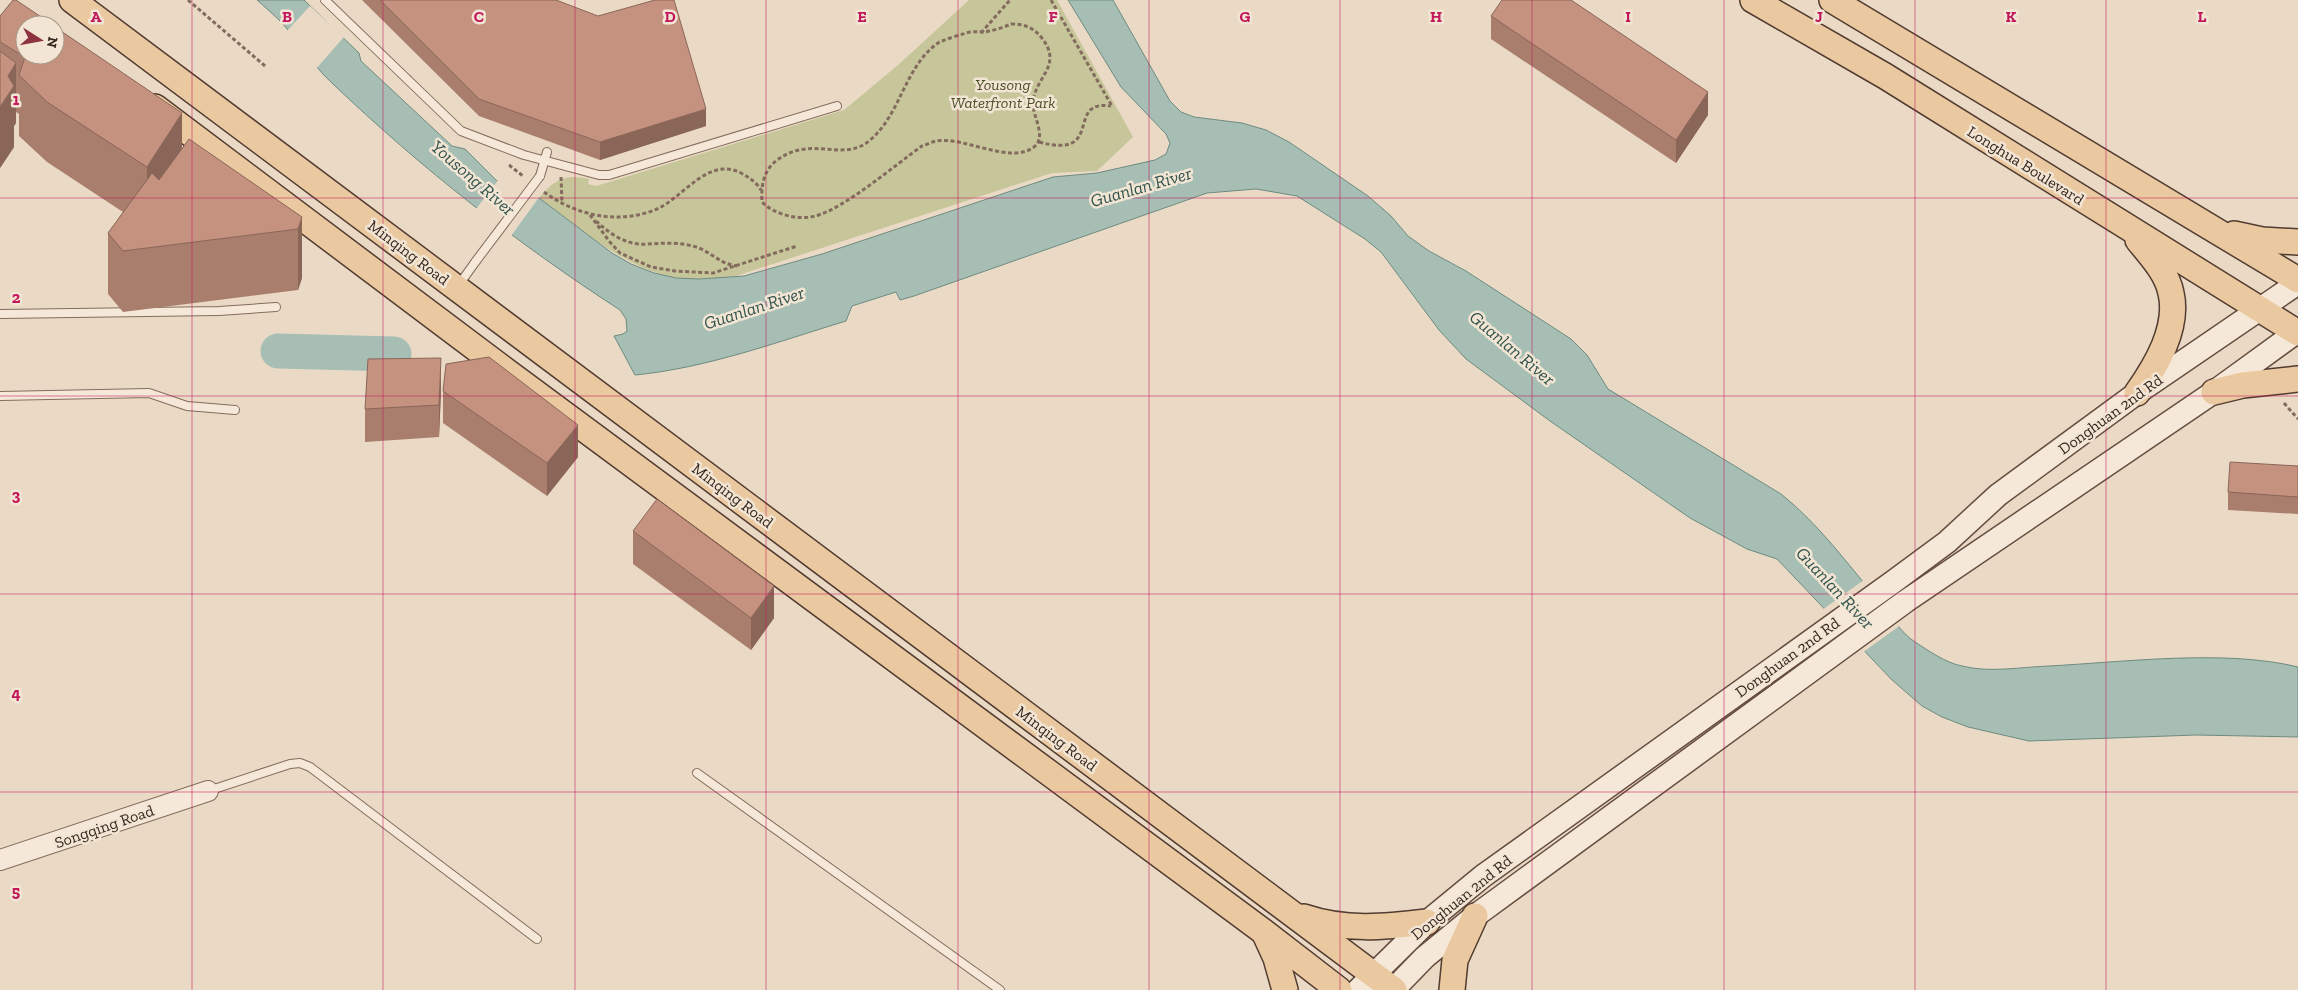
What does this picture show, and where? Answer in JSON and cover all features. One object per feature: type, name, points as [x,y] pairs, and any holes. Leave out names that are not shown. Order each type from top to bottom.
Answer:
[{"type":"main road","name":"Minqing Road","points":[[72,0],[1289,911],[1366,982],[1393,990]]},
{"type":"main road","name":"Longhua Boulevard","points":[[1753,0],[1885,76],[2128,229],[2298,332]]},
{"type":"main road","points":[[1832,0],[2214,229],[2298,282]]},
{"type":"main road","name":"Minqing Road","points":[[134,91],[506,371],[1264,932],[1338,990]]},
{"type":"main road","points":[[2128,229],[2164,275],[2171,292],[2173,312],[2169,332],[2160,355],[2137,393]]},
{"type":"main road","points":[[2214,229],[2262,240],[2298,242]]},
{"type":"main road","name":"Donghuan 2nd Rd","points":[[1366,982],[1427,922],[1483,876],[1893,582],[1947,542],[1998,495],[2137,393],[2261,310],[2298,282]]},
{"type":"main road","name":"Donghuan 2nd Rd","points":[[1393,990],[1425,957],[1475,916],[1815,665],[2214,392],[2298,332]]},
{"type":"main road","points":[[2214,392],[2243,385],[2298,379]]},
{"type":"main road","points":[[1289,911],[1324,924],[1351,927],[1378,928],[1427,922]]},
{"type":"main road","points":[[1452,990],[1455,960],[1475,916]]},
{"type":"main road","points":[[1264,932],[1276,958],[1285,990]]},
{"type":"street","name":"Songqing Road","points":[[0,860],[208,791]]},
{"type":"lane","points":[[325,0],[461,131],[546,156],[599,175],[609,175],[837,106]]},
{"type":"lane","points":[[456,288],[540,176],[546,156]]},
{"type":"lane","points":[[0,314],[218,311],[276,307]]},
{"type":"lane","points":[[0,396],[149,393],[187,406],[235,410]]},
{"type":"lane","points":[[208,791],[290,764],[300,763],[310,766],[537,939]]},
{"type":"lane","points":[[697,773],[1000,990]]},
{"type":"path","points":[[188,0],[265,66]]},
{"type":"path","points":[[981,33],[1010,0]]},
{"type":"path","points":[[1038,142],[1054,146],[1069,146],[1079,137],[1084,121],[1092,109],[1098,106],[1112,106],[1051,0]]},
{"type":"path","points":[[1011,24],[1021,24],[1032,28],[1042,38],[1049,50],[1050,62],[1036,90],[1033,102],[1039,132],[1038,142],[1034,147],[1021,153],[937,141],[922,146],[833,209],[814,217],[794,216],[769,209],[762,202],[765,175],[772,164],[785,154],[801,148],[853,150],[868,142],[881,128],[899,100],[906,82],[927,53],[939,42],[956,38],[965,33],[981,33],[1011,24]]},
{"type":"path","points":[[561,177],[562,204],[590,215],[621,216],[656,209],[669,202],[709,173],[724,169],[747,176],[758,184],[762,190]]},
{"type":"path","points":[[590,215],[608,241],[620,253],[651,267],[696,274],[713,273],[797,246]]},
{"type":"path","points":[[590,215],[608,232],[619,239],[640,244],[688,245],[699,248],[727,265],[738,266]]},
{"type":"path","points":[[2284,402],[2298,419]]},
{"type":"green space","name":"Yousong Waterfront Park","points":[[969,0],[1057,0],[1133,137],[1097,171],[1052,173],[736,276],[713,280],[681,279],[636,265],[596,241],[539,198],[555,182],[567,178],[581,177],[589,179],[588,184],[596,186],[844,110],[898,65]]},
{"type":"water","points":[[257,0],[304,0],[359,53],[361,61],[452,146],[465,149],[497,181],[539,198],[612,253],[631,264],[654,273],[676,278],[699,279],[744,276],[822,254],[1053,177],[1097,173],[1155,160],[1166,154],[1170,143],[1166,134],[1121,87],[1068,0],[1113,0],[1170,101],[1181,112],[1194,117],[1242,123],[1266,130],[1289,142],[1368,196],[1391,216],[1408,236],[1429,251],[1466,271],[1571,339],[1587,355],[1608,389],[1781,494],[1795,506],[1833,546],[1905,634],[1932,653],[1956,664],[1983,669],[2175,658],[2239,659],[2298,667],[2298,737],[2196,735],[2029,741],[1968,727],[1942,717],[1922,706],[1892,680],[1777,559],[1747,549],[1690,518],[1550,421],[1466,359],[1439,330],[1381,252],[1365,239],[1297,196],[1256,189],[1207,193],[914,296],[900,300],[896,292],[852,306],[846,321],[689,367],[635,375],[614,336],[627,331],[626,319],[620,310],[544,259],[436,175],[366,115],[326,77],[282,23]]},
{"type":"pier","points":[[310,6],[344,37],[315,70],[286,32]]},
{"type":"pier","points":[[499,179],[540,196],[511,236],[476,209]]},
{"type":"pier","points":[[1864,580],[1902,624],[1862,653],[1822,610]]},
{"type":"building","points":[[13,0],[16,0],[38,15],[15,15],[15,51],[0,42],[0,16]]},
{"type":"building","points":[[380,0],[556,0],[598,16],[655,0],[674,0],[706,109],[600,142],[479,99]]},
{"type":"building","points":[[1502,0],[1571,0],[1708,92],[1676,140],[1491,16]]},
{"type":"building","points":[[65,34],[182,113],[147,167],[47,102],[19,75],[22,65],[65,65]]},
{"type":"building","points":[[0,51],[15,62],[15,65],[8,76],[14,86],[0,107]]},
{"type":"building","points":[[189,139],[302,217],[298,229],[123,251],[108,233],[152,173],[159,180]]},
{"type":"building","points":[[489,357],[578,425],[547,463],[443,391],[446,364]]},
{"type":"building","points":[[441,358],[439,405],[365,409],[368,359]]},
{"type":"building","points":[[2230,462],[2298,466],[2298,497],[2228,492]]},
{"type":"building","points":[[657,499],[774,586],[751,618],[633,531]]},
{"type":"waterway","points":[[278,351],[394,354]]},
{"type":"water label","name":"Yousong River","points":[[473,178]]},
{"type":"water label","name":"Guanlan River","points":[[1141,187]]},
{"type":"water label","name":"Guanlan River","points":[[754,308]]},
{"type":"water label","name":"Guanlan River","points":[[1512,348]]},
{"type":"water label","name":"Guanlan River","points":[[1835,588]]}]
